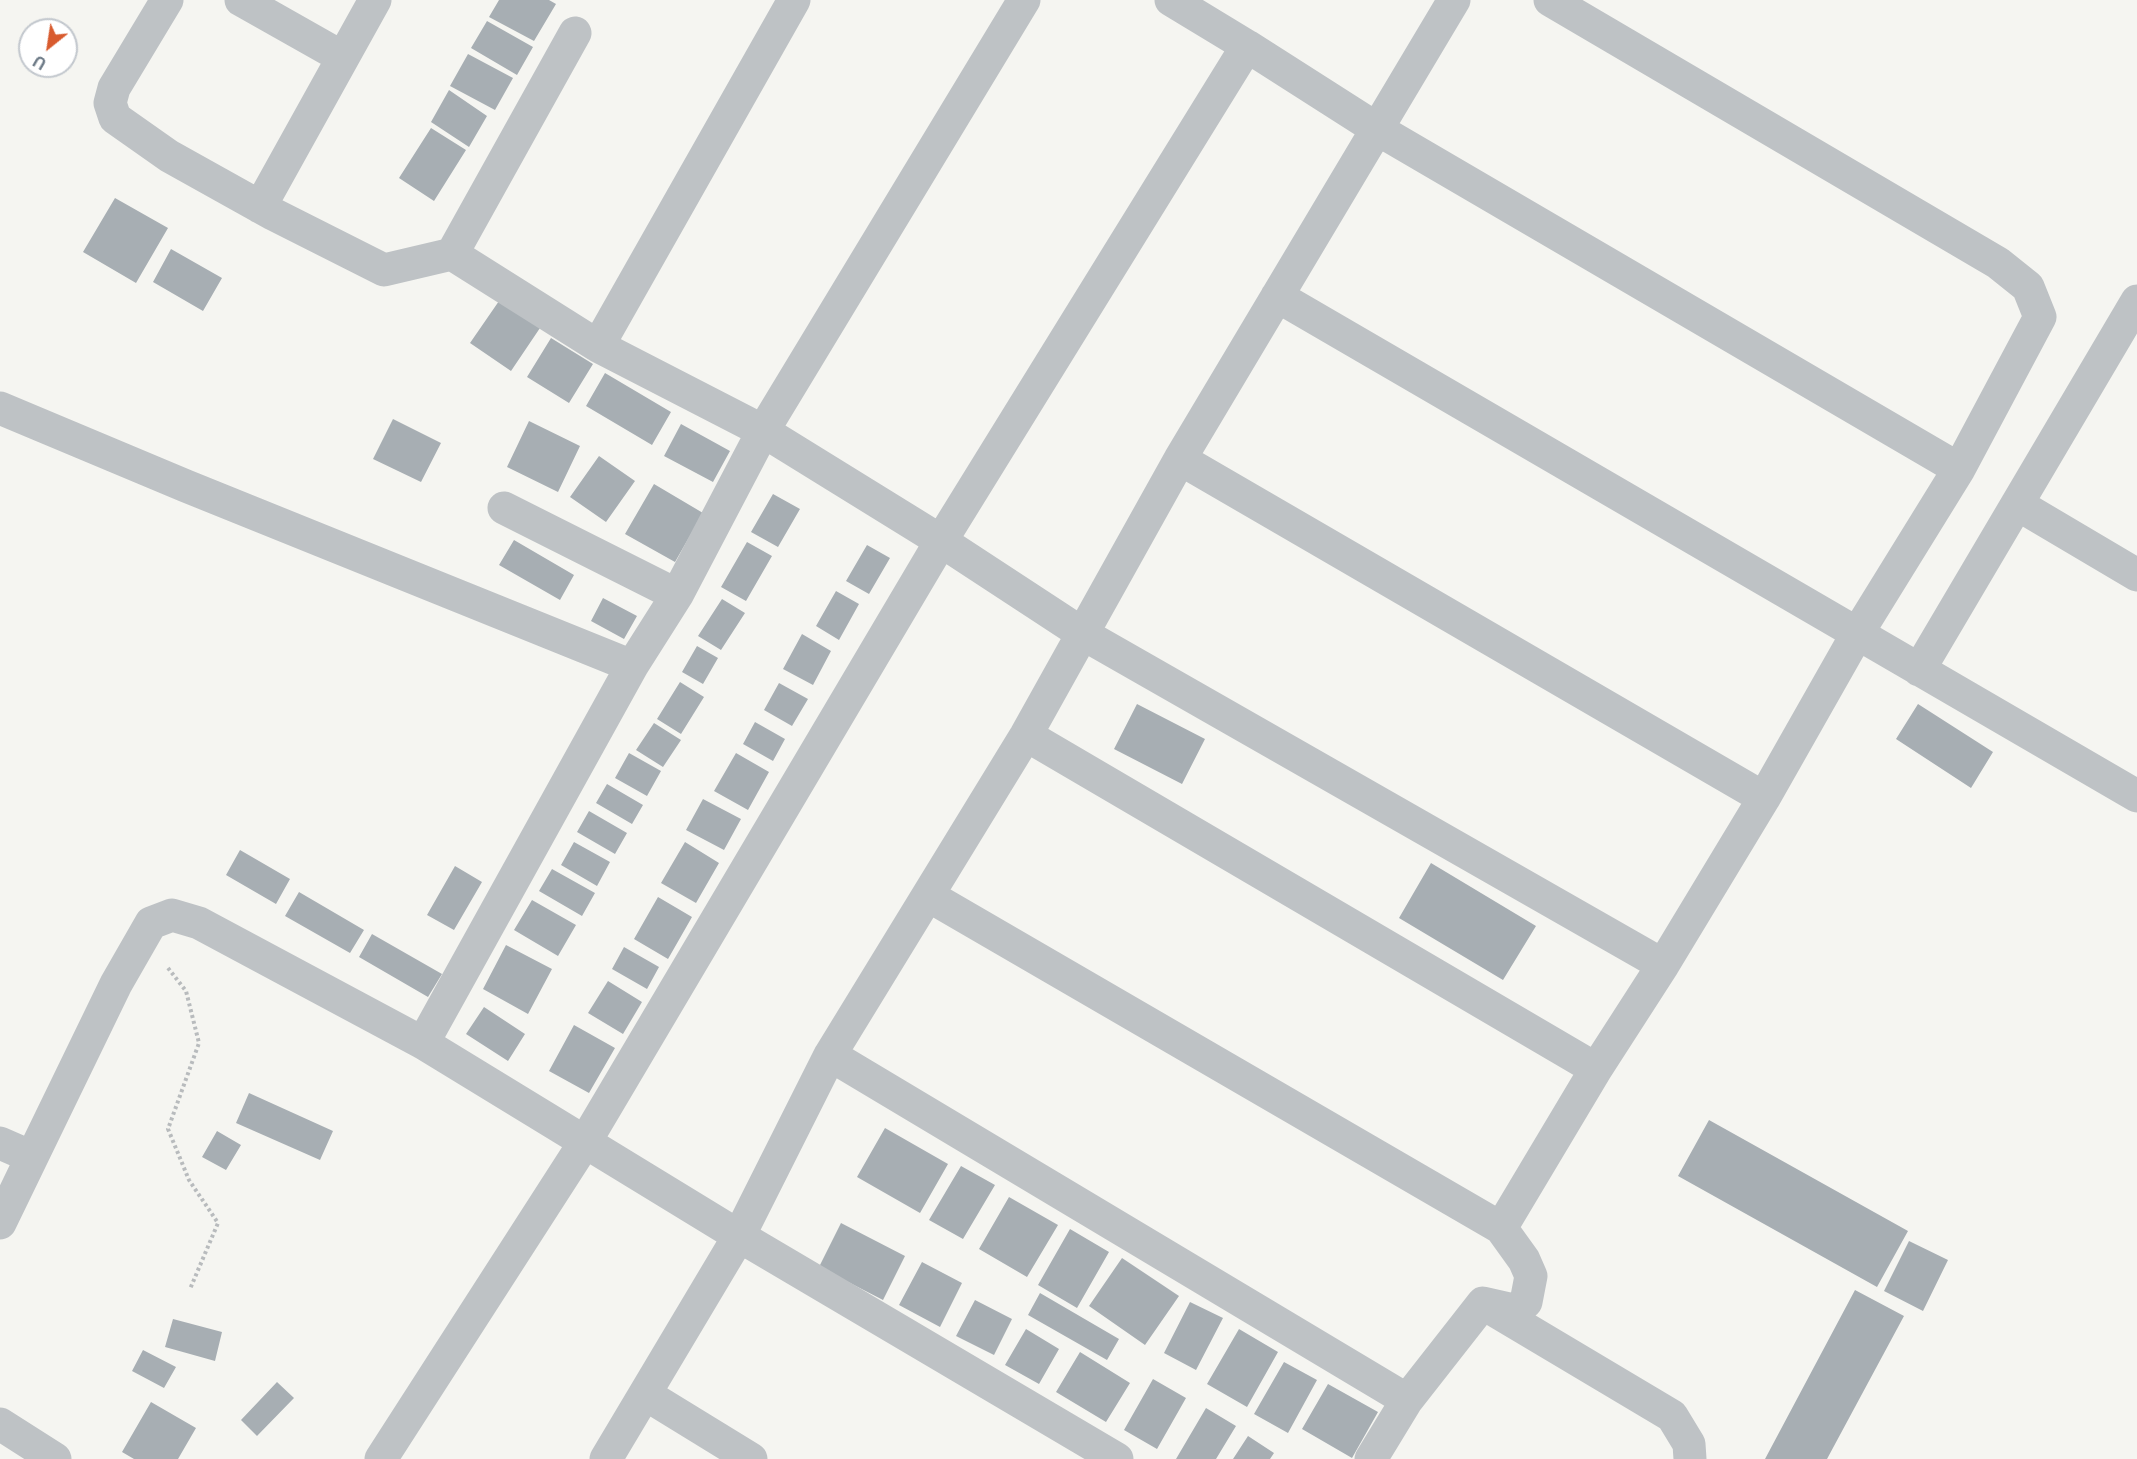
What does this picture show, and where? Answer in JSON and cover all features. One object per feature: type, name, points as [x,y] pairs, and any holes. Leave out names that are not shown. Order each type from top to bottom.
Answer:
[{"type":"street","points":[[167,0],[114,88],[110,103],[115,118],[169,156],[260,207],[384,270],[452,254],[598,346],[763,431],[941,541],[1083,634],[1663,965]]},
{"type":"street","points":[[241,0],[342,57]]},
{"type":"street","points":[[260,207],[375,0]]},
{"type":"street","points":[[598,346],[794,0]]},
{"type":"street","points":[[423,1043],[632,666],[677,595],[763,431],[1024,0]]},
{"type":"street","points":[[1171,0],[1248,46],[1377,129],[1959,469]]},
{"type":"street","points":[[606,1459],[739,1236],[830,1055],[1026,735],[1180,459],[1454,0]]},
{"type":"street","points":[[1501,1228],[1596,1069],[1663,965],[1764,798],[1857,634],[1959,469],[2040,317],[2028,287],[1998,263],[1550,0]]},
{"type":"street","points":[[452,254],[575,33]]},
{"type":"street","points":[[381,1459],[585,1142],[941,541],[1248,46]]},
{"type":"street","points":[[1277,296],[2137,796]]},
{"type":"street","points":[[1919,669],[2017,504],[2125,348],[2137,301]]},
{"type":"street","points":[[0,408],[186,486],[632,666]]},
{"type":"street","points":[[1180,459],[1764,798]]},
{"type":"street","points":[[2017,504],[2137,575]]},
{"type":"street","points":[[504,508],[677,595]]},
{"type":"street","points":[[1026,735],[1596,1069]]},
{"type":"street","points":[[929,896],[1501,1228],[1524,1260],[1531,1276],[1526,1302],[1514,1310],[1483,1303]]},
{"type":"street","points":[[0,1223],[111,994],[151,922],[172,915],[199,923],[423,1043],[739,1236],[1117,1459]]},
{"type":"street","points":[[830,1055],[1407,1400]]},
{"type":"street","points":[[0,1143],[32,1157]]},
{"type":"street","points":[[1371,1459],[1407,1400],[1483,1303]]},
{"type":"street","points":[[1483,1303],[1672,1416],[1689,1444],[1690,1459]]},
{"type":"street","points":[[645,1394],[751,1459]]},
{"type":"street","points":[[0,1424],[55,1459]]},
{"type":"path","points":[[139,945],[172,971],[186,991],[199,1043],[168,1129],[189,1180],[218,1223],[190,1289]]},
{"type":"building","points":[[499,0],[549,0],[556,4],[534,41],[489,17]]},
{"type":"building","points":[[487,21],[533,47],[517,75],[471,48]]},
{"type":"building","points":[[468,54],[513,78],[495,110],[450,86]]},
{"type":"building","points":[[449,90],[487,116],[469,147],[431,122]]},
{"type":"building","points":[[431,128],[466,150],[434,201],[399,178]]},
{"type":"building","points":[[115,198],[168,228],[136,283],[83,252]]},
{"type":"building","points":[[171,249],[222,278],[203,311],[153,282]]},
{"type":"building","points":[[499,301],[540,328],[511,371],[470,343]]},
{"type":"building","points":[[551,338],[593,364],[569,403],[527,377]]},
{"type":"building","points":[[605,373],[671,412],[652,445],[586,406]]},
{"type":"building","points":[[393,419],[441,443],[421,482],[373,459]]},
{"type":"building","points":[[529,421],[580,446],[558,492],[507,467]]},
{"type":"building","points":[[681,424],[730,451],[713,482],[664,456]]},
{"type":"building","points":[[599,456],[635,481],[606,522],[570,497]]},
{"type":"building","points":[[654,484],[703,513],[675,562],[625,534]]},
{"type":"building","points":[[773,494],[800,509],[778,547],[751,532]]},
{"type":"building","points":[[514,540],[574,575],[560,600],[499,565]]},
{"type":"building","points":[[747,542],[772,556],[746,601],[721,587]]},
{"type":"building","points":[[867,545],[890,558],[869,594],[846,581]]},
{"type":"building","points":[[836,591],[859,604],[839,640],[816,626]]},
{"type":"building","points":[[603,598],[637,616],[624,639],[591,621]]},
{"type":"building","points":[[722,599],[745,613],[721,650],[698,636]]},
{"type":"building","points":[[802,634],[831,651],[813,685],[783,669]]},
{"type":"building","points":[[697,646],[718,658],[703,684],[682,672]]},
{"type":"building","points":[[680,682],[704,697],[681,734],[657,719]]},
{"type":"building","points":[[779,683],[808,699],[792,726],[764,710]]},
{"type":"building","points":[[1137,704],[1205,739],[1182,784],[1114,749]]},
{"type":"building","points":[[1918,704],[1993,752],[1971,788],[1896,739]]},
{"type":"building","points":[[755,722],[785,739],[773,761],[743,744]]},
{"type":"building","points":[[654,723],[681,740],[663,767],[636,750]]},
{"type":"building","points":[[629,753],[661,771],[647,796],[615,778]]},
{"type":"building","points":[[736,753],[769,772],[748,810],[714,791]]},
{"type":"building","points":[[607,784],[643,805],[632,824],[596,803]]},
{"type":"building","points":[[703,799],[741,819],[724,850],[686,830]]},
{"type":"building","points":[[589,811],[627,833],[615,854],[577,832]]},
{"type":"building","points":[[574,842],[610,862],[597,886],[561,865]]},
{"type":"building","points":[[685,842],[719,863],[696,903],[661,883]]},
{"type":"building","points":[[240,850],[290,879],[276,904],[226,875]]},
{"type":"building","points":[[1431,863],[1536,926],[1503,980],[1399,918]]},
{"type":"building","points":[[455,866],[482,882],[454,930],[427,915]]},
{"type":"building","points":[[552,869],[595,893],[582,916],[539,891]]},
{"type":"building","points":[[299,892],[364,930],[350,953],[285,916]]},
{"type":"building","points":[[658,897],[692,917],[668,959],[634,939]]},
{"type":"building","points":[[532,900],[576,925],[558,956],[514,930]]},
{"type":"building","points":[[372,934],[442,974],[428,997],[359,957]]},
{"type":"building","points":[[506,945],[552,969],[528,1014],[483,989]]},
{"type":"building","points":[[624,947],[659,967],[647,989],[612,969]]},
{"type":"building","points":[[608,981],[642,1002],[623,1034],[588,1013]]},
{"type":"building","points":[[484,1007],[525,1034],[508,1061],[466,1034]]},
{"type":"building","points":[[574,1025],[615,1048],[589,1093],[549,1071]]},
{"type":"building","points":[[249,1093],[333,1131],[320,1160],[236,1123]]},
{"type":"building","points":[[1709,1120],[1908,1231],[1877,1287],[1678,1176]]},
{"type":"building","points":[[885,1128],[948,1164],[920,1213],[857,1177]]},
{"type":"building","points":[[217,1131],[241,1145],[226,1170],[202,1157]]},
{"type":"building","points":[[961,1166],[995,1185],[963,1239],[929,1220]]},
{"type":"building","points":[[1009,1197],[1058,1225],[1027,1277],[979,1249]]},
{"type":"building","points":[[841,1223],[905,1256],[883,1300],[819,1267]]},
{"type":"building","points":[[1070,1229],[1109,1252],[1077,1308],[1038,1285]]},
{"type":"building","points":[[1909,1241],[1948,1260],[1923,1311],[1884,1291]]},
{"type":"building","points":[[1122,1258],[1179,1296],[1145,1345],[1089,1306]]},
{"type":"building","points":[[922,1262],[962,1283],[940,1327],[899,1305]]},
{"type":"building","points":[[1855,1290],[1904,1316],[1827,1459],[1765,1459]]},
{"type":"building","points":[[1040,1293],[1119,1339],[1107,1360],[1028,1315]]},
{"type":"building","points":[[975,1300],[1012,1319],[994,1355],[956,1336]]},
{"type":"building","points":[[1190,1302],[1223,1318],[1196,1370],[1164,1353]]},
{"type":"building","points":[[173,1319],[222,1332],[215,1361],[165,1347]]},
{"type":"building","points":[[1026,1329],[1059,1349],[1039,1384],[1005,1365]]},
{"type":"building","points":[[1239,1329],[1278,1352],[1247,1407],[1207,1384]]},
{"type":"building","points":[[143,1350],[176,1367],[164,1388],[132,1371]]},
{"type":"building","points":[[1080,1352],[1130,1383],[1106,1422],[1056,1392]]},
{"type":"building","points":[[1284,1362],[1317,1380],[1288,1433],[1254,1414]]},
{"type":"building","points":[[1153,1379],[1186,1398],[1157,1449],[1124,1430]]},
{"type":"building","points":[[277,1382],[294,1398],[257,1436],[241,1420]]},
{"type":"building","points":[[1328,1384],[1378,1412],[1352,1458],[1302,1429]]},
{"type":"building","points":[[151,1402],[196,1428],[178,1459],[134,1459],[122,1452]]},
{"type":"building","points":[[1206,1408],[1236,1426],[1216,1459],[1176,1459]]},
{"type":"building","points":[[1248,1436],[1274,1453],[1270,1459],[1233,1459]]}]
